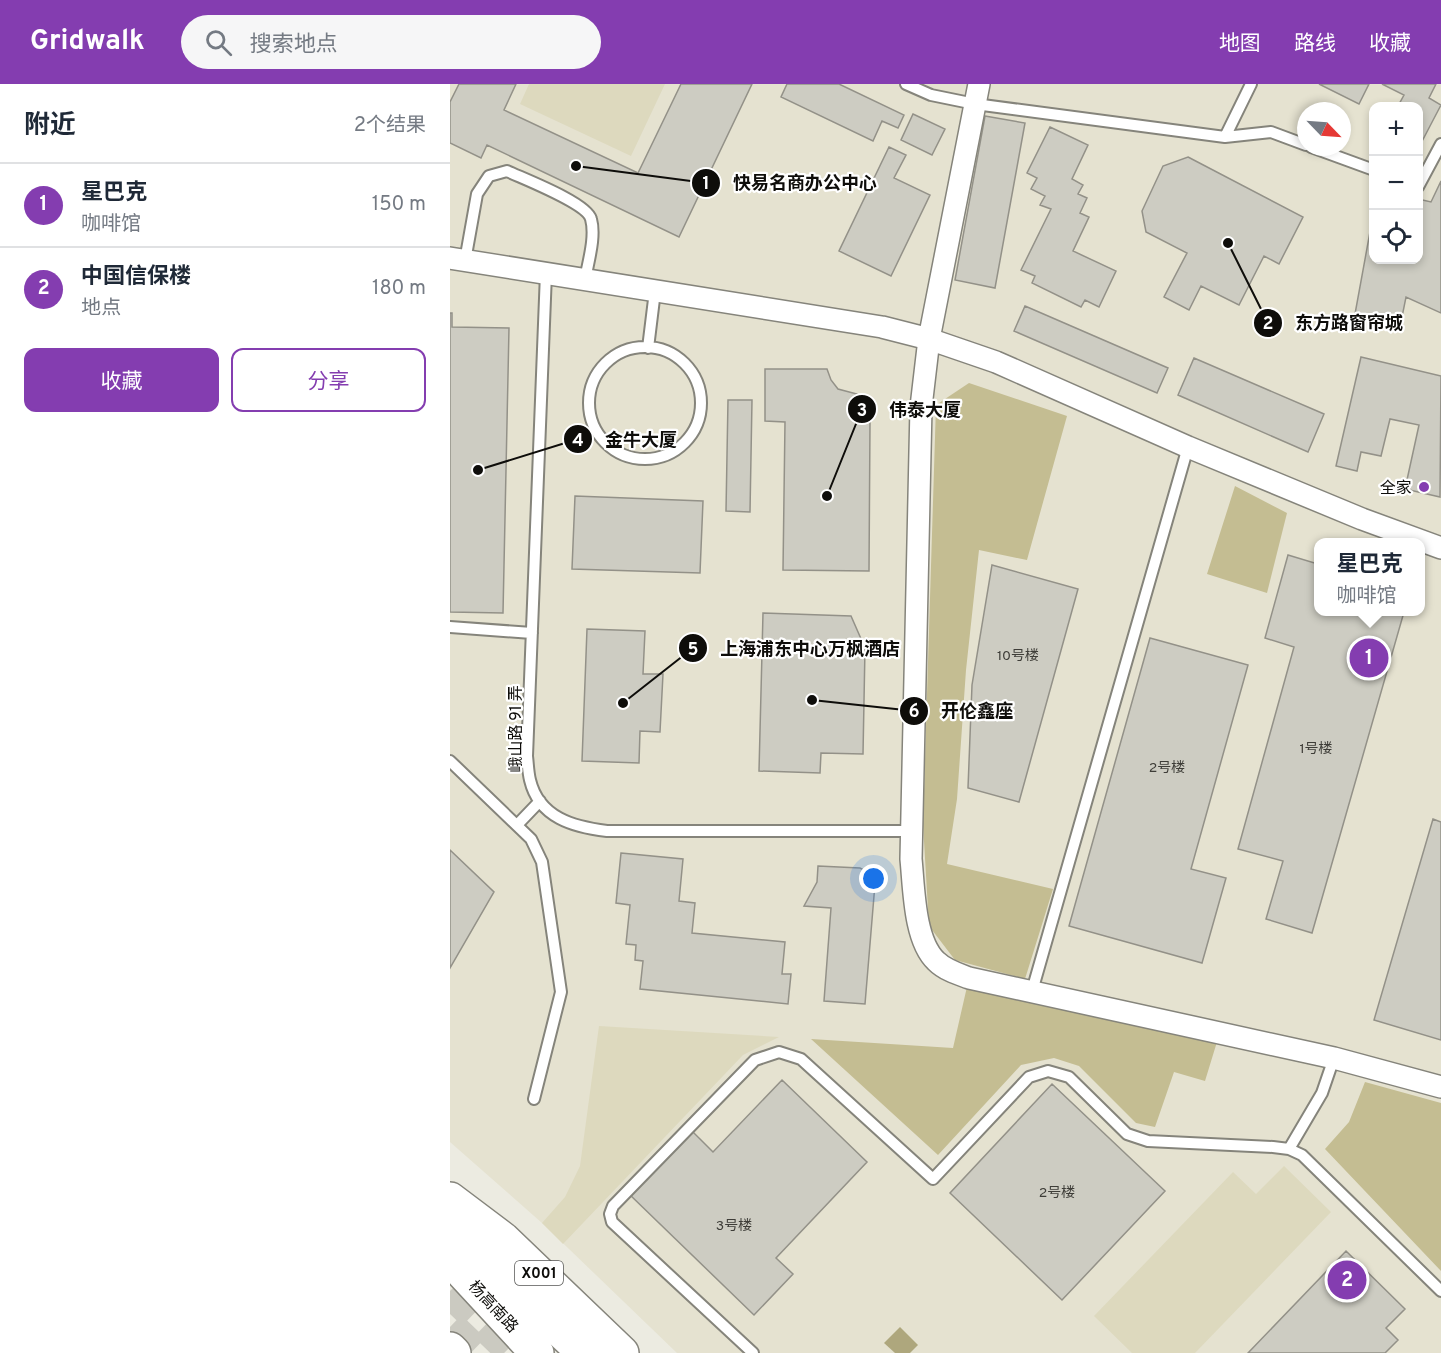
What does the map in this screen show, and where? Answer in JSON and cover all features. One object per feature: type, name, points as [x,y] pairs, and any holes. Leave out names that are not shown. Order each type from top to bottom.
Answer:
[{"type":"main road","name":"X001","points":[[450,1199],[503,1239],[622,1353]]},
{"type":"main road","points":[[450,1230],[584,1353]]},
{"type":"main road","name":"杨高南路","points":[[450,1259],[537,1353]]},
{"type":"main road","points":[[450,1349],[454,1353]]},
{"type":"street","points":[[977,94],[929,339],[921,407],[911,859],[915,902],[927,948],[935,961],[969,978],[1334,1058],[1441,1087]]},
{"type":"street","points":[[458,259],[882,327],[929,339],[996,362],[1188,447],[1414,538]]},
{"type":"street","points":[[1425,542],[1441,548]]},
{"type":"lane","points":[[906,84],[931,95],[977,94],[1225,137],[1271,132],[1297,142]]},
{"type":"lane","points":[[1225,137],[1251,84]]},
{"type":"lane","points":[[1423,179],[1441,144]]},
{"type":"lane","points":[[1336,156],[1369,168]]},
{"type":"lane","points":[[458,259],[477,194],[489,176],[507,171],[580,205],[591,217],[592,230],[585,280]]},
{"type":"lane","name":"峨山路 91 弄","points":[[546,273],[527,756],[530,781],[540,801],[556,817],[564,821],[580,828],[608,831],[912,831]]},
{"type":"lane","points":[[648,348],[655,291]]},
{"type":"lane","points":[[638,347],[648,348],[657,348],[675,356],[689,368],[698,385],[701,404],[698,422],[683,444],[660,458],[642,460],[624,456],[609,447],[597,434],[590,417],[588,399],[593,380],[604,364],[620,353],[638,347]]},
{"type":"lane","points":[[1032,991],[1188,447]]},
{"type":"lane","points":[[450,627],[532,633]]},
{"type":"lane","points":[[450,761],[531,839],[542,862],[561,992],[534,1099]]},
{"type":"lane","points":[[517,825],[540,801]]},
{"type":"lane","points":[[753,1353],[612,1222],[610,1214],[613,1206],[755,1060],[779,1052],[801,1059],[933,1179],[1029,1077],[1048,1071],[1070,1077],[1127,1134],[1148,1141],[1289,1149],[1302,1155],[1441,1291]]},
{"type":"lane","points":[[1289,1149],[1322,1093],[1334,1058]]},
{"type":"shaded area","points":[[450,84],[1441,84],[1441,1353],[677,1353],[542,1223],[450,1142]]},
{"type":"shaded area","points":[[529,84],[665,84],[631,156],[520,104]]},
{"type":"shaded area","points":[[969,383],[1067,416],[1027,560],[979,550],[966,670],[957,799],[947,864],[1053,889],[1025,979],[955,960],[929,926],[923,824],[936,405]]},
{"type":"shaded area","points":[[1235,486],[1287,513],[1267,593],[1207,574]]},
{"type":"shaded area","points":[[969,978],[1220,1032],[1205,1081],[1174,1072],[1155,1127],[1136,1123],[1079,1066],[1054,1058],[1021,1065],[938,1155],[811,1039],[953,1048]]},
{"type":"shaded area","points":[[599,1026],[779,1037],[743,1055],[563,1244],[542,1223],[565,1197],[580,1166]]},
{"type":"shaded area","points":[[1365,1082],[1441,1103],[1441,1271],[1325,1149],[1349,1122]]},
{"type":"shaded area","points":[[1284,1166],[1331,1212],[1195,1353],[1132,1353],[1094,1316],[1233,1172],[1256,1194]]},
{"type":"shaded area","points":[[900,1327],[918,1345],[910,1353],[895,1353],[884,1343]]},
{"type":"building","points":[[459,84],[516,84],[504,110],[638,173],[681,84],[752,84],[679,237],[487,145],[481,158],[450,143],[450,102]]},
{"type":"building","points":[[787,84],[839,84],[904,115],[898,128],[882,121],[873,141],[781,97]]},
{"type":"building","points":[[1319,84],[1369,84],[1359,104]]},
{"type":"building","points":[[1382,84],[1436,84],[1429,98],[1441,105],[1423,139],[1423,102],[1400,102],[1404,95]]},
{"type":"building","points":[[913,114],[945,129],[932,155],[901,140]]},
{"type":"building","points":[[985,116],[1025,123],[995,288],[955,280]]},
{"type":"building","points":[[1050,127],[1088,145],[1072,179],[1083,185],[1078,194],[1087,198],[1080,213],[1089,217],[1073,251],[1116,271],[1099,307],[1085,300],[1081,307],[1032,283],[1035,276],[1021,270],[1051,209],[1040,205],[1045,196],[1031,189],[1037,178],[1027,173]]},
{"type":"building","points":[[889,147],[906,155],[894,178],[930,195],[891,276],[839,251]]},
{"type":"building","points":[[1188,157],[1303,217],[1279,264],[1264,256],[1239,305],[1201,286],[1189,310],[1164,297],[1187,253],[1146,232],[1142,211],[1163,166]]},
{"type":"building","points":[[1441,181],[1441,313],[1406,297],[1401,322],[1355,314],[1369,237],[1369,264],[1423,264],[1423,200],[1431,202]]},
{"type":"building","points":[[1025,306],[1168,368],[1157,393],[1014,331]]},
{"type":"building","points":[[450,313],[452,313],[452,327],[509,328],[503,613],[450,612]]},
{"type":"building","points":[[1361,357],[1441,376],[1440,497],[1405,489],[1419,425],[1390,419],[1381,456],[1361,452],[1357,471],[1336,466]]},
{"type":"building","points":[[1194,358],[1324,414],[1308,452],[1178,395]]},
{"type":"building","points":[[765,369],[827,369],[838,389],[857,394],[857,422],[870,422],[869,571],[783,570],[785,422],[765,421]]},
{"type":"building","points":[[728,400],[752,400],[750,512],[726,511]]},
{"type":"building","points":[[575,496],[703,501],[700,573],[572,569]]},
{"type":"building","points":[[1288,555],[1314,563],[1314,616],[1403,616],[1312,933],[1266,919],[1283,861],[1238,849],[1294,647],[1265,638]]},
{"type":"building","points":[[992,565],[1078,589],[1019,802],[968,788],[972,685]]},
{"type":"building","points":[[763,613],[851,616],[865,648],[863,754],[821,753],[820,773],[759,771]]},
{"type":"building","points":[[587,629],[645,631],[643,674],[663,674],[660,732],[640,731],[639,763],[582,761]]},
{"type":"building","points":[[1150,638],[1248,665],[1191,869],[1226,878],[1202,963],[1069,926]]},
{"type":"building","points":[[1433,819],[1441,822],[1441,1040],[1374,1020]]},
{"type":"building","points":[[450,850],[494,892],[450,968]]},
{"type":"building","points":[[621,853],[683,859],[679,901],[695,903],[692,933],[785,942],[782,974],[791,974],[788,1004],[640,989],[643,961],[635,960],[636,945],[626,944],[630,905],[616,903]]},
{"type":"building","points":[[818,866],[860,868],[870,873],[875,884],[865,1004],[824,1001],[831,908],[804,906],[817,882]]},
{"type":"building","points":[[782,1080],[867,1162],[776,1258],[793,1274],[754,1315],[628,1193],[689,1128],[713,1152]]},
{"type":"building","points":[[1052,1084],[1165,1191],[1062,1300],[950,1193]]},
{"type":"building","points":[[1346,1251],[1405,1309],[1386,1328],[1398,1340],[1385,1353],[1248,1353]]},
{"type":"tunnel","points":[[450,1291],[514,1353]]},
{"type":"tunnel","points":[[450,1327],[477,1353]]},
{"type":"place","name":"快易名商办公中心","points":[[576,166]]},
{"type":"place","name":"东方路窗帘城","points":[[1228,243]]},
{"type":"place","name":"金牛大厦","points":[[478,470]]},
{"type":"place","name":"全家","points":[[1424,487]]},
{"type":"place","name":"伟泰大厦","points":[[827,496]]},
{"type":"place","name":"星巴克","points":[[1369,658]]},
{"type":"place","name":"开伦鑫座","points":[[812,700]]},
{"type":"place","name":"上海浦东中心万枫酒店","points":[[623,703]]},
{"type":"place","name":"中国信保楼","points":[[1347,1280]]}]
